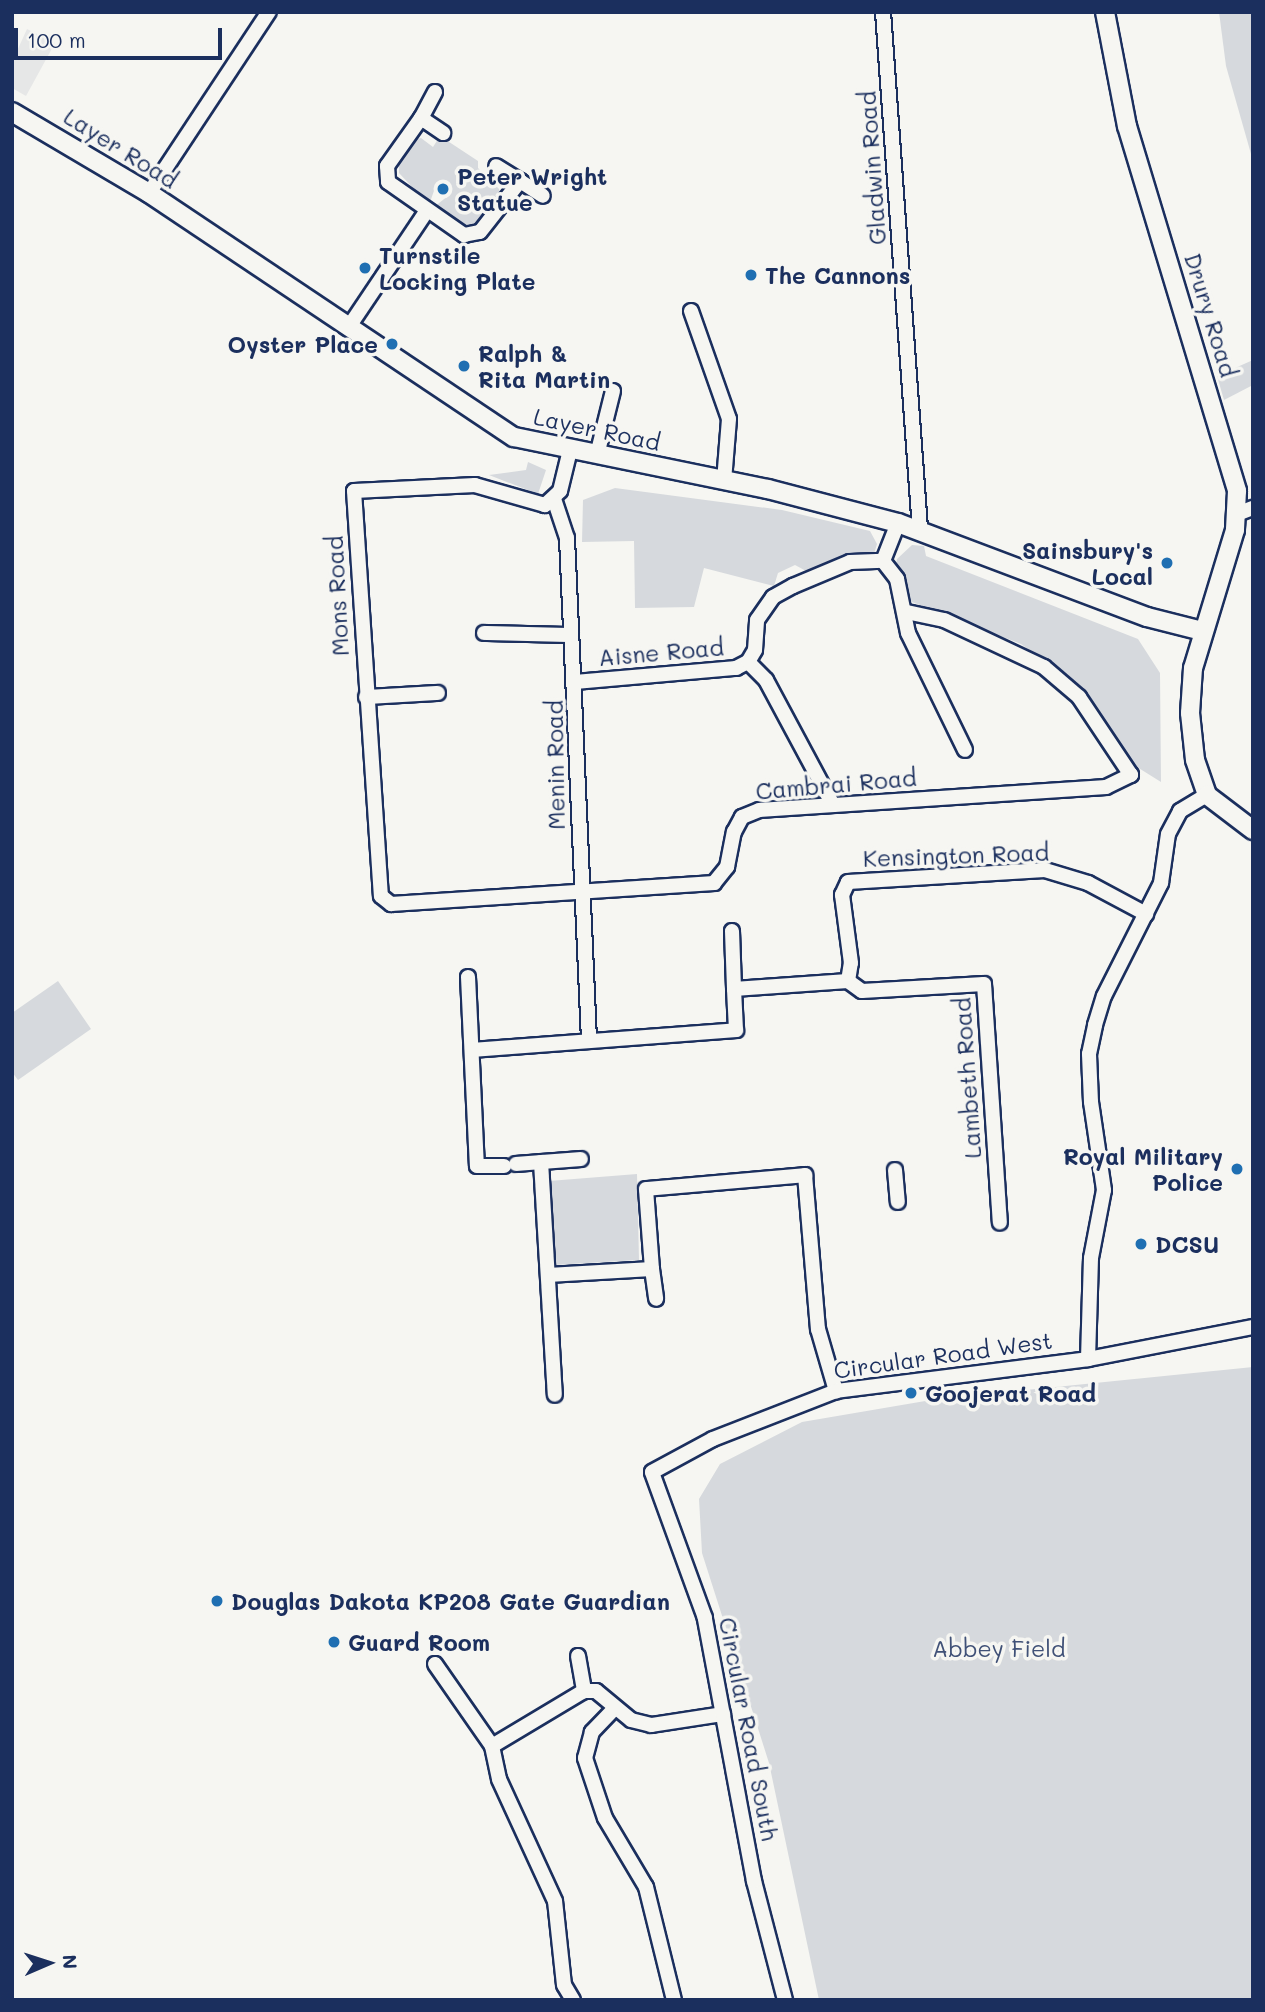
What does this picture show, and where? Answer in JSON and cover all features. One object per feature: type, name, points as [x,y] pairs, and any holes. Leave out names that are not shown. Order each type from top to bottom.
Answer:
[{"type":"main road","name":"Drury Road","points":[[1105,12],[1127,126],[1245,511],[1202,631],[1190,713],[1195,760],[1207,795]]},
{"type":"main road","name":"Layer Road","points":[[12,112],[149,192],[514,437],[723,481],[898,523],[1147,617],[1202,631]]},
{"type":"main road","points":[[1207,795],[1253,830]]},
{"type":"street","points":[[149,192],[269,12]]},
{"type":"street","name":"Gladwin Road","points":[[883,12],[920,530]]},
{"type":"street","points":[[435,92],[421,118],[387,166],[387,183],[426,212],[464,235],[480,232],[520,181]]},
{"type":"street","points":[[421,118],[443,134]]},
{"type":"street","points":[[496,166],[543,196]]},
{"type":"street","points":[[348,328],[426,212]]},
{"type":"street","points":[[691,311],[729,419],[723,481]]},
{"type":"street","points":[[597,455],[613,391]]},
{"type":"street","points":[[554,499],[570,450]]},
{"type":"street","name":"Mons Road","points":[[381,896],[354,491],[475,485],[534,504],[545,505],[554,499]]},
{"type":"street","name":"Menin Road","points":[[554,499],[556,517],[567,538],[589,1040]]},
{"type":"street","points":[[898,523],[883,561],[897,579],[908,633],[965,750]]},
{"type":"street","name":"Aisne Road","points":[[575,682],[736,668],[748,662],[755,650],[757,620],[773,597],[850,562],[883,561]]},
{"type":"street","name":"Cambrai Road","points":[[381,896],[391,904],[714,883],[727,867],[734,832],[742,817],[759,810],[1106,787],[1131,775],[1079,697],[1044,667],[944,620],[905,612]]},
{"type":"street","points":[[484,633],[571,635]]},
{"type":"street","name":"Aisne Road","points":[[748,662],[765,680],[833,805]]},
{"type":"street","points":[[366,697],[438,692]]},
{"type":"street","points":[[1088,1359],[1091,1258],[1104,1189],[1102,1156],[1091,1102],[1089,1054],[1104,996],[1160,883],[1168,834],[1180,811],[1207,795]]},
{"type":"street","name":"Kensington Road","points":[[848,981],[851,963],[842,895],[848,881],[1045,870],[1088,883],[1146,914]]},
{"type":"street","points":[[472,1050],[736,1030],[732,930]]},
{"type":"street","points":[[468,977],[477,1166],[581,1159]]},
{"type":"street","points":[[734,989],[848,981]]},
{"type":"street","name":"Lambeth Road","points":[[848,981],[862,991],[984,985],[1000,1222]]},
{"type":"street","points":[[541,1162],[555,1395]]},
{"type":"street","points":[[895,1170],[898,1202]]},
{"type":"street","points":[[656,1299],[646,1189],[805,1175],[818,1329],[836,1391]]},
{"type":"street","points":[[548,1275],[652,1269]]},
{"type":"street","name":"Circular Road West","points":[[652,1472],[713,1439],[836,1391],[1088,1359],[1253,1327]]},
{"type":"street","name":"Circular Road South","points":[[652,1472],[693,1576],[723,1714],[754,1881],[785,2000]]},
{"type":"street","points":[[578,1656],[584,1690]]},
{"type":"street","points":[[435,1664],[464,1718],[492,1746],[499,1779],[555,1901],[564,1985],[573,2000]]},
{"type":"street","points":[[492,1746],[584,1690],[596,1691],[614,1709],[631,1720],[651,1725],[723,1714]]},
{"type":"street","points":[[614,1709],[592,1732],[585,1758],[605,1818],[646,1887],[674,2000]]},
{"type":"shaded area","points":[[27,29],[55,43],[26,96],[12,88],[12,49],[17,51]]},
{"type":"green space","points":[[1219,12],[1253,12],[1253,161],[1226,66]]},
{"type":"green space","points":[[440,136],[478,161],[478,168],[499,189],[500,195],[479,225],[469,229],[433,208],[449,195],[445,182],[436,185],[429,205],[399,173],[399,162],[414,140],[421,138],[433,147]]},
{"type":"green space","points":[[1253,360],[1253,385],[1224,400],[1217,376]]},
{"type":"green space","points":[[528,462],[546,470],[538,494],[489,475],[526,470]]},
{"type":"green space","points":[[615,488],[782,510],[870,531],[877,544],[874,554],[854,553],[808,572],[795,565],[778,573],[774,586],[704,568],[694,607],[635,608],[634,541],[582,542],[583,500]]},
{"type":"green space","points":[[912,545],[924,546],[926,556],[1138,639],[1160,673],[1161,782],[1129,762],[1078,685],[1021,644],[912,602],[895,572],[897,559]]},
{"type":"green space","points":[[58,981],[91,1029],[18,1080],[12,1072],[12,1013]]},
{"type":"green space","points":[[637,1174],[639,1260],[554,1265],[549,1181]]},
{"type":"green space","name":"Abbey Field","points":[[1253,1367],[1253,2000],[819,2000],[769,1763],[702,1553],[699,1499],[720,1464],[802,1422],[937,1399]]},
{"type":"place","name":"Peter Wright Statue","points":[[443,189]]},
{"type":"place","name":"Turnstile Locking Plate","points":[[365,268]]},
{"type":"place","name":"The Cannons","points":[[751,275]]},
{"type":"place","name":"Oyster Place","points":[[392,344]]},
{"type":"place","name":"Ralph & Rita Martin","points":[[464,366]]},
{"type":"place","name":"Sainsbury's Local","points":[[1167,563]]},
{"type":"place","name":"Royal Military Police","points":[[1237,1169]]},
{"type":"place","name":"DCSU","points":[[1141,1244]]},
{"type":"place","name":"Goojerat Road","points":[[911,1393]]},
{"type":"place","name":"Douglas Dakota KP208 Gate Guardian","points":[[217,1601]]},
{"type":"place","name":"Guard Room","points":[[334,1642]]}]
